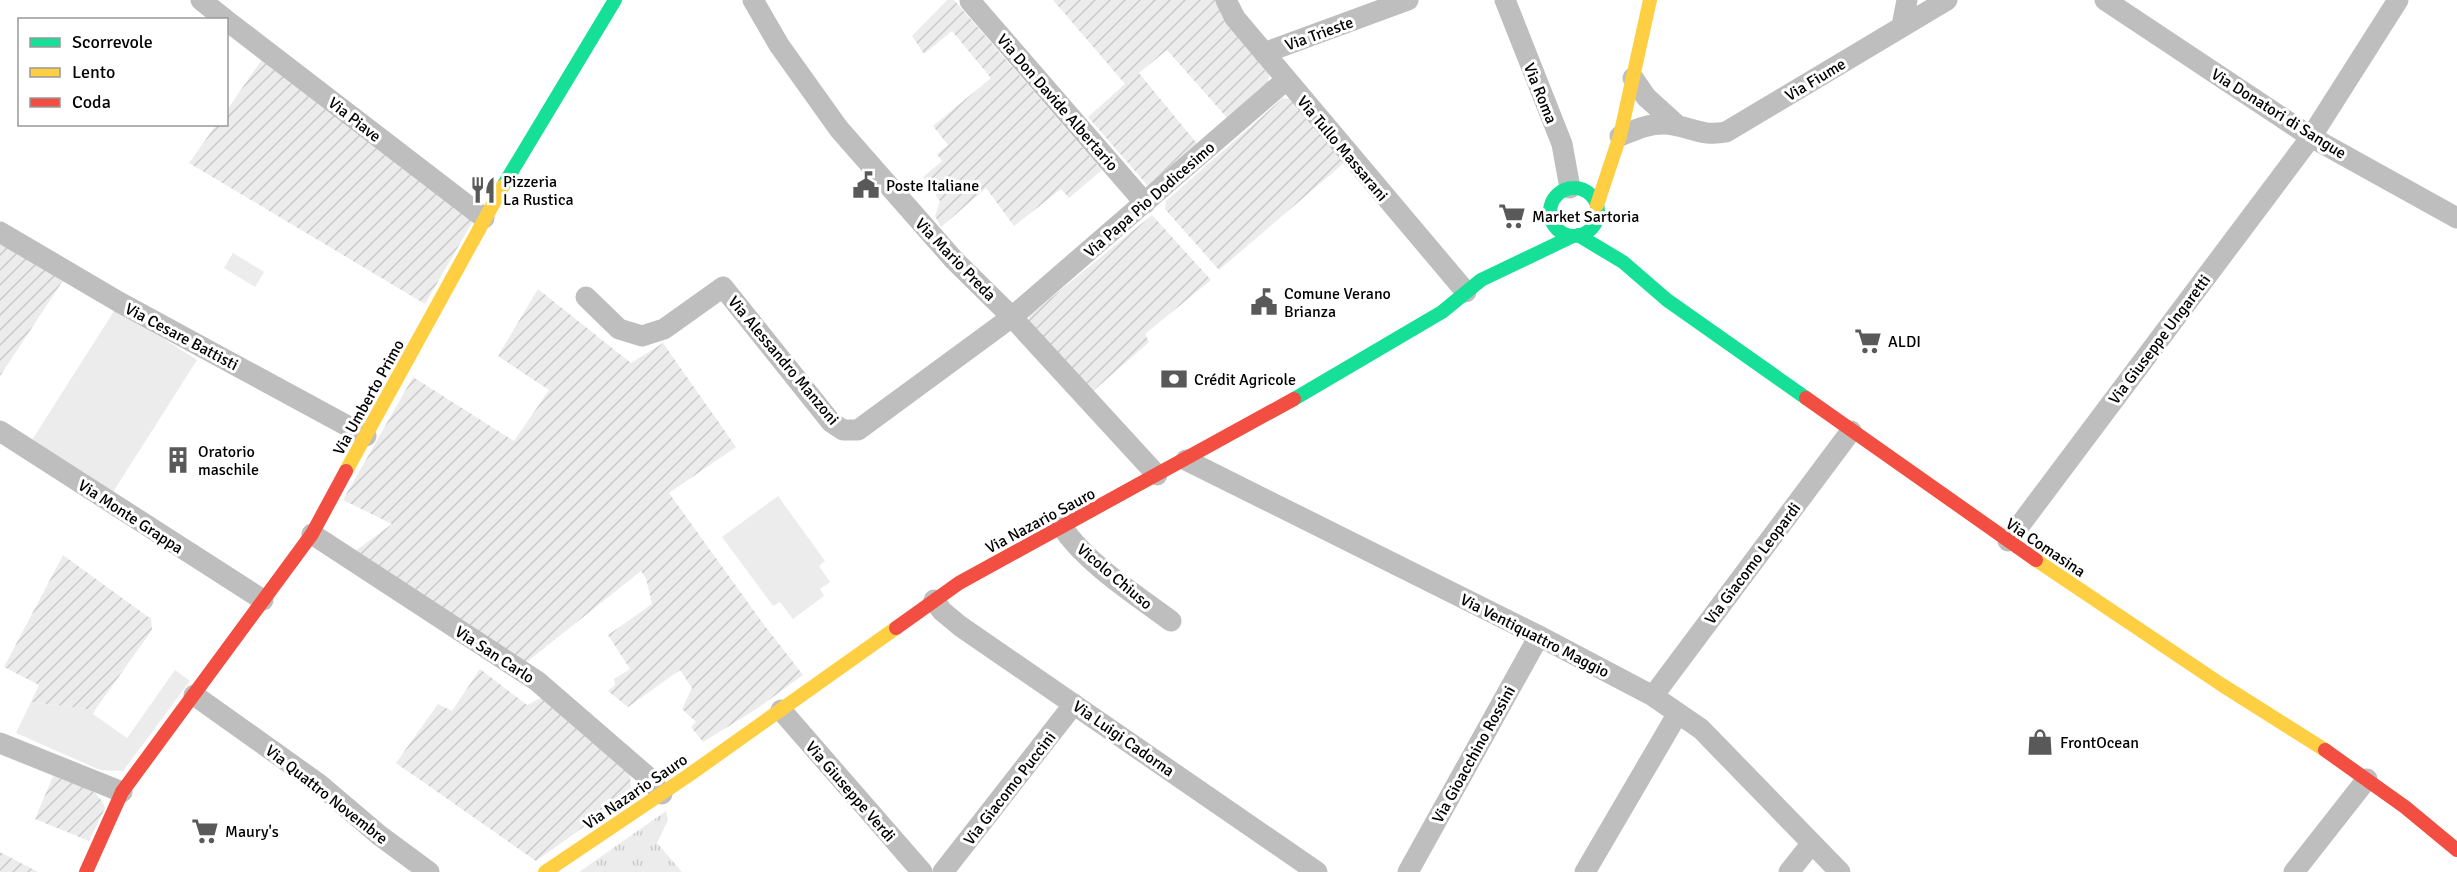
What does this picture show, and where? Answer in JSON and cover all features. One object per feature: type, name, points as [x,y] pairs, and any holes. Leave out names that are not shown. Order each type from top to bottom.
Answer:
[{"type":"street","name":"Via Piave","points":[[201,0],[224,18]]},
{"type":"street","name":"Via Umberto Primo","points":[[87,872],[122,792],[312,534],[484,218],[615,0]]},
{"type":"street","name":"Via Mario Preda","points":[[753,0],[779,45],[838,129],[954,260],[1012,317],[1157,475]]},
{"type":"street","name":"Via Tullo Massarani","points":[[1226,0],[1235,18],[1286,80],[1473,286]]},
{"type":"street","name":"Via Trieste","points":[[1264,53],[1408,0]]},
{"type":"street","name":"Via Roma","points":[[1505,0],[1562,144],[1576,189]]},
{"type":"street","points":[[1551,212],[1557,229],[1575,235],[1591,229],[1595,223],[1597,205],[1617,145],[1650,0]]},
{"type":"street","points":[[1902,26],[1907,0]]},
{"type":"street","name":"Via Fiume","points":[[1617,145],[1656,124],[1678,126],[1702,134],[1726,132],[1947,0]]},
{"type":"street","name":"Via Donatori di Sangue","points":[[2105,0],[2311,137],[2457,218]]},
{"type":"street","name":"Via Giuseppe Ungaretti","points":[[2008,541],[2311,137],[2398,0]]},
{"type":"street","name":"Via Don Davide Albertario","points":[[970,2],[1145,203]]},
{"type":"street","name":"Via Piave","points":[[228,22],[484,218]]},
{"type":"street","name":"Via Fiume","points":[[1633,78],[1646,97],[1678,126]]},
{"type":"street","name":"Via Papa Pio Dodicesimo","points":[[1012,317],[1286,80]]},
{"type":"street","points":[[1543,225],[1558,195],[1576,189],[1617,145]]},
{"type":"street","points":[[1576,189],[1591,196],[1597,205]]},
{"type":"street","name":"Via Comasina","points":[[1595,223],[1623,262]]},
{"type":"street","name":"Via Cesare Battisti","points":[[0,232],[119,302],[366,435]]},
{"type":"street","name":"Via Nazario Sauro","points":[[545,872],[662,794],[959,583],[1186,460],[1360,362],[1443,312],[1473,286],[1575,235]]},
{"type":"street","name":"Via Comasina","points":[[1575,235],[1623,262],[1667,300],[1851,431],[2008,541],[2367,779],[2455,845]]},
{"type":"street","points":[[1473,286],[1525,243]]},
{"type":"street","name":"Via Alessandro Manzoni","points":[[586,297],[619,328],[642,336],[664,329],[723,287],[831,422],[843,430],[858,430],[1012,317]]},
{"type":"street","name":"Via Monte Grappa","points":[[0,431],[263,600]]},
{"type":"street","name":"Via Giacomo Leopardi","points":[[1653,696],[1851,431]]},
{"type":"street","name":"Via Ventiquattro Maggio","points":[[1186,460],[1539,636],[1653,696],[1701,729],[1840,872]]},
{"type":"street","name":"Vicolo Chiuso","points":[[1062,527],[1090,558],[1171,621]]},
{"type":"street","name":"Via San Carlo","points":[[312,534],[537,681],[648,777],[662,794]]},
{"type":"street","name":"Via Luigi Cadorna","points":[[934,600],[942,611],[960,626],[1317,872]]},
{"type":"street","name":"Via Gioacchino Rossini","points":[[1408,872],[1539,636]]},
{"type":"street","name":"Via Quattro Novembre","points":[[194,696],[320,784],[379,836],[429,872]]},
{"type":"street","name":"Via Giacomo Puccini","points":[[943,872],[1074,704]]},
{"type":"street","name":"Via Giuseppe Verdi","points":[[781,710],[922,872]]},
{"type":"street","points":[[1585,872],[1678,713]]},
{"type":"street","points":[[0,743],[122,792]]},
{"type":"street","points":[[2294,872],[2367,779]]},
{"type":"street","points":[[1789,872],[1812,843]]},
{"type":"green space","points":[[947,0],[954,0],[1102,170],[1069,198],[1061,189],[1014,226],[986,188],[941,227],[935,216],[940,201],[923,177],[942,161],[937,154],[948,145],[933,126],[991,78],[952,31],[924,54],[912,36]]},
{"type":"green space","points":[[1053,0],[1217,0],[1225,20],[1269,75],[1267,88],[1229,120],[1167,50],[1139,73],[1199,146],[1149,187],[1088,117],[1125,84]]},
{"type":"green space","points":[[263,58],[473,221],[425,304],[189,163],[215,126],[228,126],[228,109]]},
{"type":"green space","points":[[1283,98],[1290,99],[1344,163],[1219,270],[1165,209],[1166,201]]},
{"type":"green space","points":[[1152,215],[1211,280],[1145,334],[1149,342],[1092,392],[1029,324],[1029,316]]},
{"type":"green space","points":[[0,243],[64,279],[0,376]]},
{"type":"green space","points":[[233,253],[264,272],[255,287],[224,268]]},
{"type":"green space","points":[[538,289],[631,363],[663,343],[736,447],[669,493],[803,675],[755,710],[703,742],[691,727],[696,722],[682,709],[692,688],[680,670],[628,707],[608,691],[615,685],[614,679],[630,669],[608,635],[652,604],[646,578],[641,571],[523,665],[354,552],[392,524],[343,500],[413,377],[514,441],[549,390],[498,356]]},
{"type":"green space","points":[[116,308],[197,360],[113,492],[32,440]]},
{"type":"green space","points":[[778,496],[825,561],[819,566],[830,582],[820,589],[824,596],[793,619],[780,602],[773,606],[722,537]]},
{"type":"green space","points":[[63,555],[151,619],[152,630],[95,710],[31,702],[39,685],[4,667]]},
{"type":"green space","points":[[480,669],[527,705],[545,696],[630,773],[631,791],[627,796],[536,861],[396,763],[438,704],[452,711]]},
{"type":"green space","points":[[175,670],[190,681],[123,771],[100,770],[16,733],[31,702],[95,710],[93,714],[127,738]]},
{"type":"green space","points":[[53,776],[84,786],[101,800],[105,808],[89,841],[35,819]]},
{"type":"green space","points":[[666,811],[668,820],[657,843],[682,872],[579,872]]},
{"type":"green space","points":[[0,852],[38,872],[0,872]]},
{"type":"traffic: fast","points":[[503,186],[615,0]]},
{"type":"traffic: fast","points":[[1574,188],[1591,195],[1598,212],[1591,229],[1574,236],[1557,229],[1550,212],[1557,195],[1574,188]]},
{"type":"traffic: fast","points":[[1578,235],[1623,262],[1667,300],[1806,398]]},
{"type":"traffic: fast","points":[[1294,399],[1442,312],[1481,280],[1573,236]]},
{"type":"traffic: slow","points":[[1597,205],[1620,136],[1650,0]]},
{"type":"traffic: slow","points":[[346,471],[503,186]]},
{"type":"traffic: slow","points":[[2036,560],[2222,685],[2325,750]]},
{"type":"traffic: slow","points":[[545,872],[689,775],[896,628]]},
{"type":"traffic: jam","points":[[1806,398],[2036,560]]},
{"type":"traffic: jam","points":[[896,628],[959,583],[1294,399]]},
{"type":"traffic: jam","points":[[86,872],[122,792],[312,534],[346,471]]},
{"type":"traffic: jam","points":[[2325,750],[2405,807],[2457,850]]},
{"type":"place","name":"Poste Italiane","points":[[866,185]]},
{"type":"place","name":"Pizzeria La Rustica","points":[[483,190]]},
{"type":"place","name":"Market Sartoria","points":[[1512,216]]},
{"type":"place","name":"Comune Verano Brianza","points":[[1264,302]]},
{"type":"place","name":"ALDI","points":[[1868,341]]},
{"type":"place","name":"Crédit Agricole","points":[[1174,379]]},
{"type":"place","name":"Oratorio maschile","points":[[178,460]]},
{"type":"place","name":"FrontOcean","points":[[2040,742]]},
{"type":"place","name":"Maury's","points":[[205,831]]}]
